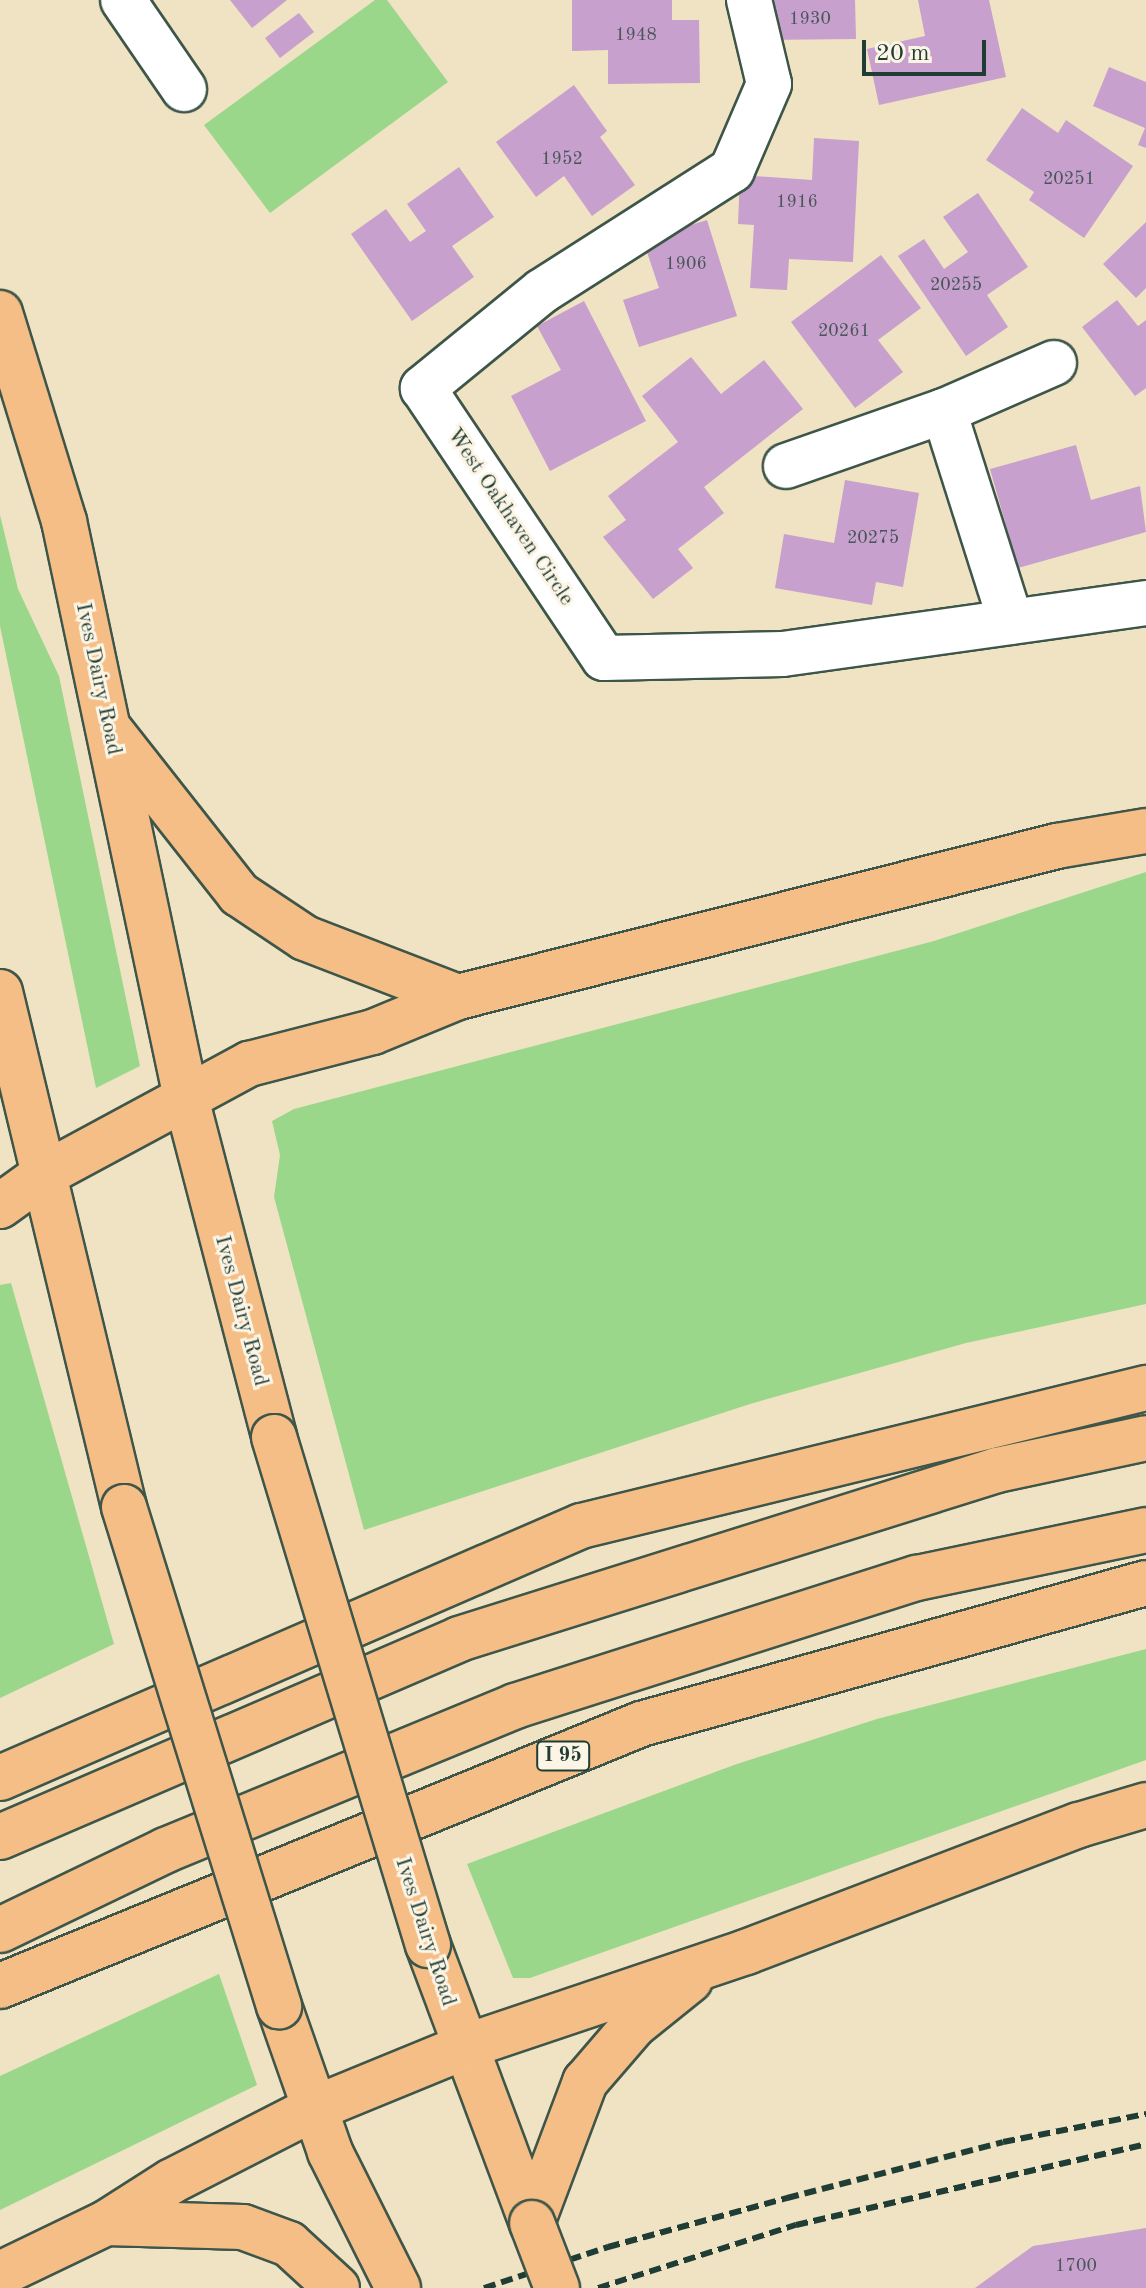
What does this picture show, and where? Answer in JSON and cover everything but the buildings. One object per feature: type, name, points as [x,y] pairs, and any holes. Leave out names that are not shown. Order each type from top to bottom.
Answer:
[{"type":"main road","name":"Ives Dairy Road","points":[[0,313],[42,438],[110,730],[186,1098],[274,1437],[428,1945],[510,2170],[557,2288]]},
{"type":"main road","points":[[110,730],[239,894],[305,938],[458,997]]},
{"type":"main road","points":[[0,1206],[43,1175],[249,1064],[373,1032],[458,997],[1057,846],[1146,831]]},
{"type":"main road","points":[[0,992],[124,1507],[313,2109],[398,2288]]},
{"type":"main road","points":[[0,1778],[581,1526],[1146,1388]]},
{"type":"main road","points":[[0,1837],[459,1639],[997,1470],[1146,1438]]},
{"type":"main road","points":[[0,1930],[166,1850],[515,1706],[917,1578],[1146,1530]]},
{"type":"main road","name":"I 95","points":[[0,1986],[641,1724],[1146,1583]]},
{"type":"main road","points":[[0,2274],[106,2223],[172,2181],[313,2109],[464,2047],[709,1965],[1146,1805]]},
{"type":"main road","points":[[532,2223],[576,2113],[585,2082],[634,2025],[709,1965]]},
{"type":"main road","points":[[106,2223],[243,2227],[289,2244],[337,2288]]},
{"type":"street","points":[[123,0],[184,89]]},
{"type":"street","name":"West Oakhaven Circle","points":[[749,0],[769,84],[732,170],[542,291],[423,388],[604,658],[783,654],[1146,603]]},
{"type":"street","points":[[786,466],[944,411],[1054,363]]},
{"type":"street","points":[[944,411],[1011,622]]},
{"type":"green space","points":[[375,0],[387,0],[448,82],[270,213],[204,125]]},
{"type":"green space","points":[[0,515],[18,589],[59,676],[140,1066],[96,1088],[0,626]]},
{"type":"green space","points":[[1146,872],[1146,1304],[966,1343],[750,1404],[364,1530],[274,1197],[280,1155],[272,1121],[294,1109],[934,941]]},
{"type":"green space","points":[[11,1283],[114,1644],[0,1698],[0,1285]]},
{"type":"green space","points":[[1146,1649],[1146,1760],[530,1978],[513,1978],[467,1864],[734,1765],[877,1719]]},
{"type":"green space","points":[[219,1974],[257,2085],[0,2210],[0,2076]]},
{"type":"railway","points":[[484,2288],[608,2247],[787,2198],[1003,2142],[1146,2114]]},
{"type":"railway","points":[[598,2288],[796,2225],[1146,2144]]}]
